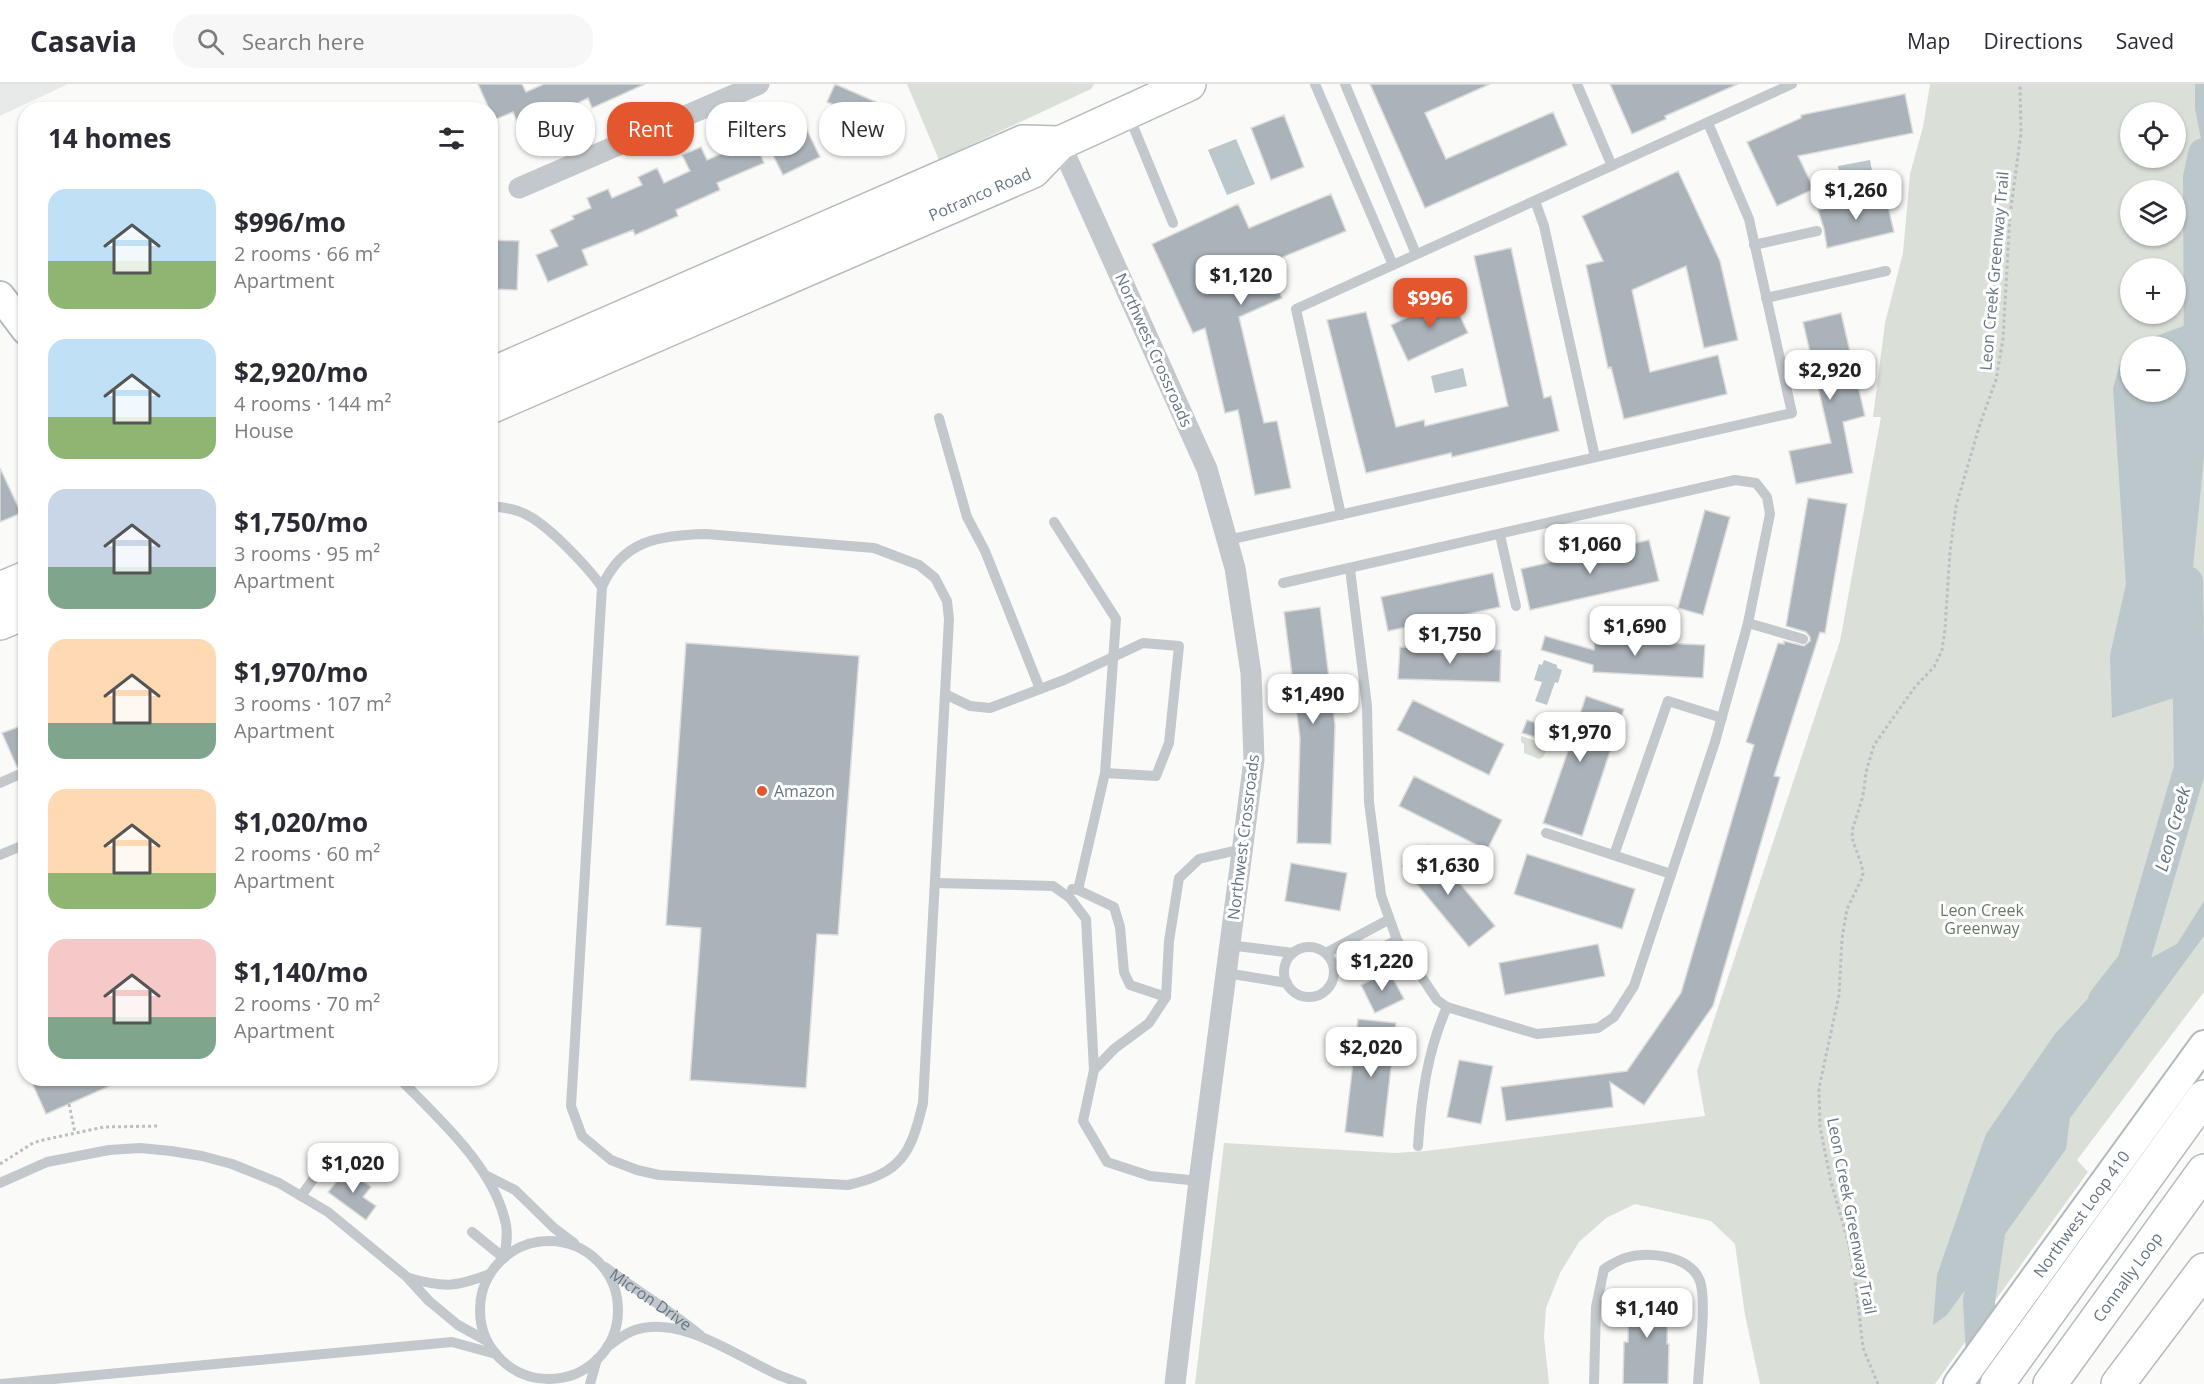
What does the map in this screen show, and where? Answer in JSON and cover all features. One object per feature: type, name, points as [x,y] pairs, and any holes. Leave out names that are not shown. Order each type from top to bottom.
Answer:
[{"type":"main road","points":[[1060,143],[1125,113],[1150,92],[1189,84]]},
{"type":"main road","name":"Potranco Road","points":[[498,372],[1023,142],[1060,143]]},
{"type":"main road","name":"Potranco Road","points":[[498,404],[1033,171],[1060,143]]},
{"type":"main road","points":[[0,296],[18,320]]},
{"type":"main road","points":[[0,590],[18,582]]},
{"type":"main road","points":[[0,623],[18,615]]},
{"type":"main road","name":"Northwest Loop 410","points":[[1958,1384],[2204,1045]]},
{"type":"main road","points":[[1996,1384],[2204,1097]]},
{"type":"main road","name":"Connally Loop","points":[[2050,1384],[2126,1263],[2161,1231],[2204,1171]]},
{"type":"main road","points":[[2005,1384],[2126,1263]]},
{"type":"main road","points":[[2126,1373],[2204,1270]]},
{"type":"street","points":[[519,188],[759,84]]},
{"type":"street","name":"Northwest Crossroads","points":[[1060,143],[1207,469],[1228,540],[1240,592],[1251,673],[1254,760],[1175,1384]]},
{"type":"lane","points":[[1329,84],[1317,87],[1393,265]]},
{"type":"lane","points":[[1345,84],[1416,254]]},
{"type":"lane","points":[[1577,84],[1612,166]]},
{"type":"lane","points":[[1341,515],[1336,482],[1296,309],[1792,84]]},
{"type":"lane","points":[[1125,113],[1133,126],[1173,223]]},
{"type":"lane","points":[[1228,540],[1792,413],[1749,219],[1708,123]]},
{"type":"lane","points":[[1535,201],[1544,226],[1595,457]]},
{"type":"lane","points":[[1755,245],[1817,231]]},
{"type":"lane","points":[[1766,298],[1886,271]]},
{"type":"lane","points":[[939,418],[967,517],[986,551],[1040,689]]},
{"type":"lane","points":[[1283,583],[1735,480],[1756,483],[1767,497],[1770,514],[1748,623],[1716,742],[1634,986],[1614,1017],[1598,1028],[1537,1034],[1447,1007],[1437,1000],[1397,940],[1381,895],[1371,832],[1367,706],[1350,569]]},
{"type":"lane","points":[[498,507],[528,516],[584,563],[602,587]]},
{"type":"lane","points":[[1054,522],[1116,619],[1105,773],[1078,890]]},
{"type":"lane","points":[[706,534],[874,548],[919,565],[935,578],[947,601],[949,619],[923,1103],[916,1134],[906,1152],[892,1166],[873,1179],[848,1185],[659,1175],[611,1160],[582,1136],[571,1106],[602,587],[614,564],[634,547],[670,535],[706,534]]},
{"type":"lane","points":[[1500,535],[1516,606]]},
{"type":"lane","points":[[1748,623],[1803,639]]},
{"type":"lane","points":[[945,694],[970,706],[990,708],[1113,659],[1143,643],[1179,646],[1169,743],[1156,776],[1105,773]]},
{"type":"lane","points":[[1614,855],[1668,701],[1722,718]]},
{"type":"lane","points":[[0,783],[18,775]]},
{"type":"lane","points":[[1546,833],[1671,874]]},
{"type":"lane","points":[[0,855],[18,847]]},
{"type":"lane","points":[[1094,1070],[1114,1049],[1149,1023],[1166,997],[1169,941],[1179,878],[1200,859],[1242,849]]},
{"type":"lane","points":[[935,883],[1053,886],[1078,890],[1114,907],[1120,927],[1124,972],[1130,986],[1166,997]]},
{"type":"lane","points":[[1053,886],[1070,898],[1086,919],[1094,1070],[1083,1121],[1107,1162],[1150,1176],[1199,1181]]},
{"type":"lane","points":[[1326,953],[1388,920]]},
{"type":"lane","points":[[1226,973],[1287,983],[1300,995],[1312,996],[1328,988],[1335,972],[1397,940]]},
{"type":"lane","points":[[1229,945],[1293,953],[1309,947],[1326,953],[1331,959],[1335,972]]},
{"type":"lane","points":[[1287,983],[1285,967],[1293,953]]},
{"type":"lane","points":[[1418,1146],[1432,1043],[1447,1007]]},
{"type":"lane","points":[[407,1086],[441,1121],[487,1176],[499,1203],[506,1227],[504,1257]]},
{"type":"lane","points":[[0,1183],[47,1162],[109,1150],[140,1148],[196,1155],[232,1164],[262,1175],[328,1212],[407,1278],[429,1301],[458,1325],[487,1341]]},
{"type":"lane","points":[[301,1196],[336,1148],[370,1173]]},
{"type":"lane","points":[[487,1176],[515,1190],[554,1228],[597,1261],[609,1276],[616,1293],[618,1312],[615,1330],[607,1347],[597,1359],[586,1368],[561,1377],[548,1378],[521,1373]]},
{"type":"lane","points":[[472,1232],[504,1257]]},
{"type":"lane","points":[[531,1384],[521,1373],[507,1365],[487,1341],[480,1314],[484,1286],[490,1274],[504,1257],[526,1245],[551,1241],[568,1244],[584,1251]]},
{"type":"lane","points":[[1594,1384],[1596,1307],[1604,1269],[1624,1258],[1641,1256],[1666,1257],[1686,1264],[1700,1280],[1702,1305],[1698,1384]]},
{"type":"lane","name":"Micron Drive","points":[[597,1261],[640,1293],[677,1315],[702,1337]]},
{"type":"lane","points":[[407,1278],[447,1286],[465,1283],[490,1274]]},
{"type":"lane","name":"Micron Drive","points":[[607,1347],[634,1330],[652,1327],[673,1329],[702,1337],[774,1373],[802,1384]]},
{"type":"lane","points":[[0,1384],[452,1342],[496,1354]]},
{"type":"lane","points":[[590,1384],[597,1359]]},
{"type":"path","name":"Leon Creek Greenway Trail","points":[[1878,1384],[1863,1348],[1848,1241],[1831,1182],[1820,1127],[1819,1088],[1839,995],[1842,939],[1847,909],[1863,876],[1862,866],[1852,841],[1852,831],[1863,796],[1866,772],[1874,745],[1915,687],[1934,667],[1942,650],[1946,630],[1950,552],[1956,507],[1980,424],[1996,380],[2003,339],[2010,215],[2021,133],[2020,84]]},
{"type":"path","points":[[69,1104],[75,1133]]},
{"type":"path","points":[[0,1164],[33,1143],[75,1133],[113,1126],[160,1126]]},
{"type":"shaded area","points":[[0,84],[68,84],[30,102],[18,102],[18,108],[0,116]]},
{"type":"shaded area","points":[[2195,84],[2204,84],[2204,153],[2195,109]]},
{"type":"shaded area","points":[[1236,139],[1255,184],[1227,195],[1208,150]]},
{"type":"shaded area","points":[[1870,160],[1873,176],[1841,182],[1838,166]]},
{"type":"shaded area","points":[[2204,311],[2204,457],[2180,696],[2112,718],[2110,655],[2126,584],[2113,388],[2120,364],[2120,402],[2186,402],[2186,336],[2156,336],[2189,324]]},
{"type":"shaded area","points":[[1463,368],[1467,386],[1435,393],[1431,376]]},
{"type":"shaded area","points":[[1544,660],[1557,665],[1557,668],[1562,670],[1547,705],[1535,701],[1542,682],[1534,680],[1539,664],[1542,665]]},
{"type":"shaded area","points":[[2204,901],[2204,936],[2070,1118],[2066,1149],[1947,1315],[1933,1325],[1937,1275],[1986,1134],[2055,1034],[2094,992],[2124,969],[2177,944]]},
{"type":"green space","points":[[907,84],[1094,84],[1091,89],[939,160]]},
{"type":"green space","name":"Leon Creek Greenway","points":[[1930,84],[2204,84],[2204,992],[2077,1160],[2088,1172],[1935,1384],[1760,1384],[1745,1315],[1735,1244],[1711,1221],[1635,1204],[1606,1218],[1579,1242],[1560,1273],[1546,1308],[1544,1337],[1549,1384],[1195,1384],[1224,1143],[1395,1153],[1705,1116],[1697,1071],[1840,641],[1881,417],[1873,417],[1885,323],[1903,253],[1910,174],[1923,127]]},
{"type":"green space","points":[[1521,736],[1550,745],[1543,757],[1539,759],[1524,753]]},
{"type":"building","points":[[478,84],[522,84],[526,92],[544,84],[645,84],[595,107],[595,102],[590,102],[588,98],[580,102],[516,102],[516,119],[513,112],[498,118],[498,102],[486,102]]},
{"type":"building","points":[[835,84],[876,102],[827,102]]},
{"type":"building","points":[[1370,84],[1490,84],[1425,113],[1446,159],[1553,112],[1567,145],[1425,208]]},
{"type":"building","points":[[1610,84],[1738,84],[1665,116],[1666,119],[1632,134]]},
{"type":"building","points":[[1905,94],[1913,133],[1798,156],[1814,189],[1777,206],[1747,142],[1801,118],[1801,115]]},
{"type":"building","points":[[1284,115],[1304,167],[1271,180],[1251,128]]},
{"type":"building","points":[[807,130],[820,157],[783,175],[774,156],[807,156]]},
{"type":"building","points":[[701,147],[707,160],[716,156],[761,156],[764,163],[717,183],[720,190],[676,210],[678,216],[635,235],[633,230],[582,250],[588,265],[548,282],[536,255],[558,246],[550,230],[574,219],[572,216],[591,208],[587,198],[608,189],[612,198],[642,185],[638,177],[657,168],[664,183],[690,171],[682,156],[694,156],[694,150]]},
{"type":"building","points":[[1678,171],[1720,261],[1738,340],[1704,348],[1686,266],[1632,290],[1650,372],[1718,355],[1727,394],[1624,419],[1611,367],[1608,368],[1586,265],[1603,261],[1582,216]]},
{"type":"building","points":[[1331,194],[1346,231],[1266,264],[1282,298],[1239,317],[1264,423],[1277,421],[1291,488],[1255,495],[1238,410],[1225,413],[1205,328],[1193,333],[1152,244],[1238,204],[1249,228]]},
{"type":"building","points":[[1885,194],[1894,232],[1827,248],[1818,210]]},
{"type":"building","points":[[498,240],[519,241],[517,290],[498,289]]},
{"type":"building","points":[[1511,248],[1544,398],[1551,396],[1559,431],[1452,457],[1451,453],[1366,473],[1327,320],[1366,312],[1396,427],[1424,420],[1425,426],[1508,406],[1474,256]]},
{"type":"building","points":[[1451,297],[1468,333],[1408,361],[1391,325]]},
{"type":"building","points":[[1841,313],[1865,416],[1843,422],[1853,473],[1796,484],[1789,451],[1831,443],[1803,322]]},
{"type":"building","points":[[0,468],[18,507],[18,514],[0,522]]},
{"type":"building","points":[[1808,498],[1847,504],[1825,633],[1820,632],[1774,776],[1780,777],[1713,1006],[1644,1105],[1610,1082],[1613,1107],[1506,1121],[1501,1087],[1627,1071],[1681,993],[1754,745],[1746,742],[1778,643],[1784,644],[1784,641],[1804,646],[1810,641],[1806,632],[1786,626]]},
{"type":"building","points":[[1705,510],[1730,517],[1703,615],[1678,608]]},
{"type":"building","points":[[1649,540],[1659,581],[1530,610],[1521,569]]},
{"type":"building","points":[[1493,573],[1500,607],[1388,631],[1381,597]]},
{"type":"building","points":[[1320,607],[1335,725],[1331,844],[1297,843],[1300,738],[1284,612]]},
{"type":"building","points":[[1545,636],[1594,650],[1595,640],[1705,645],[1703,678],[1593,672],[1593,665],[1541,650]]},
{"type":"building","name":"Amazon","points":[[686,643],[859,656],[838,935],[817,934],[806,1088],[690,1080],[701,928],[666,925]]},
{"type":"building","points":[[1400,647],[1501,650],[1500,682],[1398,679]]},
{"type":"building","points":[[1586,696],[1624,709],[1582,836],[1543,823],[1569,748],[1522,733],[1527,720],[1573,735]]},
{"type":"building","points":[[1413,700],[1504,744],[1489,775],[1397,730]]},
{"type":"building","points":[[18,727],[18,767],[17,767],[2,733]]},
{"type":"building","points":[[1414,776],[1502,820],[1487,850],[1399,806]]},
{"type":"building","points":[[1428,845],[1495,926],[1469,947],[1402,866]]},
{"type":"building","points":[[1527,854],[1635,889],[1622,929],[1514,894]]},
{"type":"building","points":[[1291,863],[1347,873],[1340,911],[1285,901]]},
{"type":"building","points":[[1598,944],[1605,976],[1505,995],[1499,963]]},
{"type":"building","points":[[1389,971],[1404,999],[1375,1013],[1361,985]]},
{"type":"building","points":[[1358,1019],[1396,1023],[1383,1137],[1345,1132]]},
{"type":"building","points":[[1459,1060],[1493,1066],[1481,1124],[1447,1117]]},
{"type":"building","points":[[34,1086],[110,1086],[46,1114]]},
{"type":"building","points":[[347,1169],[371,1187],[363,1197],[376,1206],[366,1220],[328,1192]]},
{"type":"building","points":[[1629,1290],[1668,1291],[1668,1384],[1623,1384],[1624,1342],[1628,1342]]},
{"type":"waterway","name":"Leon Creek","points":[[2200,357],[2199,178],[2204,154]]},
{"type":"waterway","name":"Leon Creek","points":[[2104,1000],[2133,963],[2190,768],[2187,582]]},
{"type":"waterway","name":"Leon Creek","points":[[1983,1373],[1979,1301],[1991,1220]]},
{"type":"place","name":"Amazon","points":[[762,791]]}]
